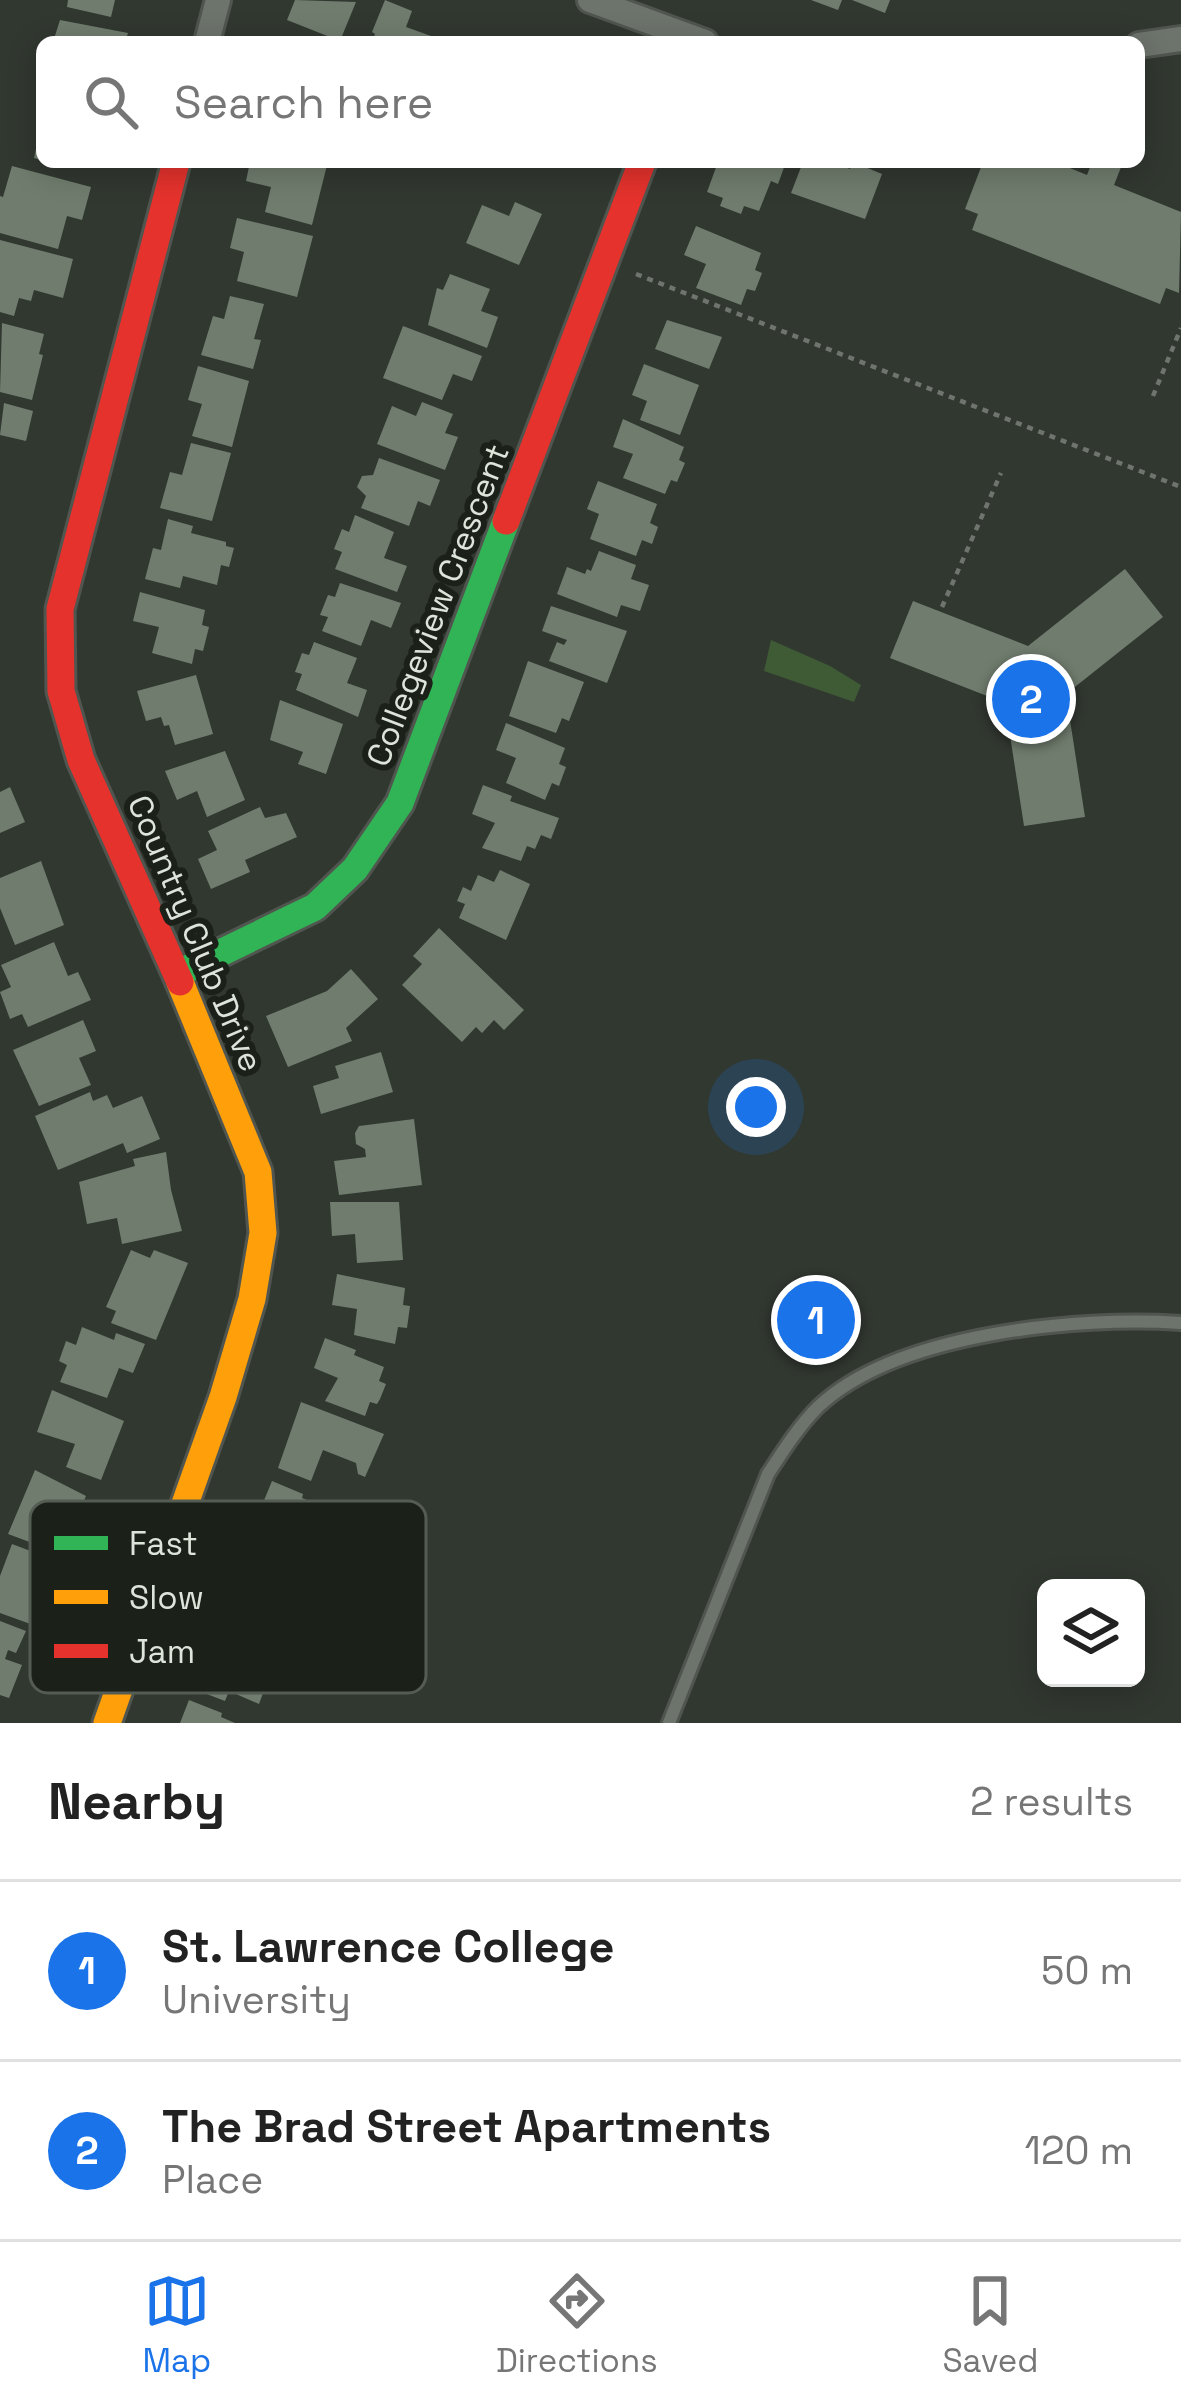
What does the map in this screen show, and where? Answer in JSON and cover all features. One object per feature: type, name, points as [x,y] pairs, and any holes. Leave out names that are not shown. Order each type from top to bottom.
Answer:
[{"type":"street","points":[[209,36],[218,0]]},
{"type":"street","points":[[590,0],[684,36]]},
{"type":"street","points":[[1145,44],[1181,39]]},
{"type":"street","name":"Country Club Drive","points":[[174,168],[61,609],[61,691],[81,760],[177,974],[258,1172],[263,1233],[252,1299],[187,1501]]},
{"type":"street","name":"Collegeview Crescent","points":[[177,974],[314,907],[355,868],[400,803],[640,168]]},
{"type":"street","name":"Country Club Drive","points":[[107,1723],[118,1693]]},
{"type":"lane","points":[[669,1723],[768,1474],[819,1406],[884,1366],[956,1342],[1092,1321],[1181,1323]]},
{"type":"path","points":[[636,274],[1181,487]]},
{"type":"path","points":[[1154,396],[1181,328]]},
{"type":"path","points":[[942,607],[1001,473]]},
{"type":"green space","points":[[771,640],[861,685],[854,702],[764,671]]},
{"type":"building","points":[[68,0],[115,0],[111,17],[67,7]]},
{"type":"building","points":[[295,0],[356,2],[342,36],[327,36],[287,20]]},
{"type":"building","points":[[385,0],[412,11],[406,27],[431,36],[374,36]]},
{"type":"building","points":[[811,0],[842,0],[838,10]]},
{"type":"building","points":[[852,0],[890,0],[885,13]]},
{"type":"building","points":[[60,20],[128,33],[127,36],[55,36]]},
{"type":"building","points":[[12,166],[91,187],[82,220],[67,216],[58,249],[0,233],[0,196]]},
{"type":"building","points":[[249,168],[326,168],[312,225],[265,212],[271,187],[246,181]]},
{"type":"building","points":[[716,168],[784,168],[778,184],[771,181],[759,211],[744,206],[741,214],[720,206],[723,198],[707,192]]},
{"type":"building","points":[[801,168],[868,168],[882,174],[865,219],[791,193]]},
{"type":"building","points":[[981,168],[1070,168],[1087,175],[1090,168],[1121,168],[1114,185],[1181,212],[1179,293],[1166,288],[1160,304],[972,230],[978,214],[965,209]]},
{"type":"building","points":[[515,202],[542,214],[519,265],[466,243],[482,205],[509,216]]},
{"type":"building","points":[[237,218],[313,236],[297,297],[237,281],[244,252],[230,248]]},
{"type":"building","points":[[696,226],[761,253],[755,270],[762,273],[755,291],[747,289],[741,305],[696,288],[706,264],[684,255]]},
{"type":"building","points":[[0,240],[73,259],[63,298],[34,290],[31,301],[19,298],[14,316],[0,312]]},
{"type":"building","points":[[450,274],[490,289],[481,311],[498,317],[487,348],[428,325],[437,288],[443,290]]},
{"type":"building","points":[[230,296],[264,304],[254,339],[261,340],[253,369],[201,355],[213,316],[224,319]]},
{"type":"building","points":[[667,320],[722,337],[709,369],[655,349]]},
{"type":"building","points":[[2,323],[44,334],[32,400],[0,392]]},
{"type":"building","points":[[403,326],[482,356],[472,381],[453,374],[442,400],[383,378]]},
{"type":"building","points":[[644,364],[699,385],[680,435],[640,420],[647,401],[632,395]]},
{"type":"building","points":[[198,366],[249,381],[232,447],[192,436],[202,404],[188,400]]},
{"type":"building","points":[[422,402],[453,414],[445,433],[458,437],[445,470],[377,444],[392,406],[416,416]]},
{"type":"building","points":[[4,403],[33,411],[26,441],[0,435]]},
{"type":"building","points":[[623,419],[684,447],[679,460],[685,463],[665,494],[623,478],[633,454],[613,447]]},
{"type":"building","points":[[191,443],[231,453],[212,521],[160,508],[170,472],[182,475]]},
{"type":"building","points":[[379,458],[440,480],[430,506],[418,501],[409,526],[361,508],[366,496],[357,487],[362,476],[373,475]]},
{"type":"building","points":[[598,481],[657,504],[650,523],[658,527],[652,544],[642,540],[636,556],[590,539],[599,514],[587,509]]},
{"type":"building","points":[[355,515],[394,532],[384,558],[407,566],[397,592],[335,569],[342,552],[334,549],[342,529],[349,532]]},
{"type":"building","points":[[168,519],[193,526],[191,533],[234,548],[229,567],[221,565],[217,585],[183,576],[180,588],[145,579],[153,548],[161,550]]},
{"type":"building","points":[[599,551],[636,565],[631,579],[649,585],[640,611],[621,605],[617,617],[557,594],[567,567],[585,574],[591,571]]},
{"type":"building","points":[[1125,569],[1163,617],[1066,694],[1085,817],[1024,826],[1005,703],[890,658],[913,601],[1028,646]]},
{"type":"building","points":[[340,583],[401,603],[391,628],[371,620],[361,646],[322,631],[328,617],[320,615],[328,595],[335,597]]},
{"type":"building","points":[[140,592],[205,610],[202,625],[209,627],[203,651],[195,649],[192,664],[152,653],[159,627],[133,621]]},
{"type":"building","points":[[551,606],[627,631],[607,683],[549,661],[557,642],[564,645],[567,640],[542,631]]},
{"type":"building","points":[[314,642],[357,658],[347,683],[367,690],[358,717],[296,690],[302,674],[295,672],[302,653],[309,655]]},
{"type":"building","points":[[528,661],[584,682],[569,721],[562,718],[556,733],[509,716]]},
{"type":"building","points":[[196,675],[213,734],[175,745],[161,717],[146,721],[137,691]]},
{"type":"building","points":[[280,700],[343,724],[326,774],[298,764],[303,752],[270,740]]},
{"type":"building","points":[[506,723],[565,748],[559,764],[566,767],[559,786],[552,783],[545,800],[506,783],[516,758],[496,750]]},
{"type":"building","points":[[225,751],[245,800],[207,817],[197,791],[177,800],[165,771]]},
{"type":"building","points":[[483,785],[512,796],[510,801],[559,818],[551,839],[541,835],[535,849],[527,846],[521,861],[482,848],[495,823],[472,814]]},
{"type":"building","points":[[10,787],[25,822],[0,833],[0,792]]},
{"type":"building","points":[[260,807],[265,818],[286,813],[297,837],[245,860],[250,872],[211,889],[198,859],[217,850],[208,831]]},
{"type":"building","points":[[41,861],[64,925],[15,945],[0,908],[0,878]]},
{"type":"building","points":[[500,870],[530,884],[506,940],[459,918],[465,904],[457,901],[463,887],[471,891],[478,875],[494,882]]},
{"type":"building","points":[[439,928],[524,1010],[504,1030],[494,1020],[482,1033],[476,1027],[462,1042],[402,985],[422,964],[413,956]]},
{"type":"building","points":[[54,942],[68,976],[78,972],[91,1000],[28,1027],[22,1014],[10,1019],[0,992],[11,987],[1,965]]},
{"type":"building","points":[[351,969],[378,999],[346,1028],[352,1041],[288,1067],[266,1016],[327,991]]},
{"type":"building","points":[[83,1020],[96,1051],[79,1058],[91,1085],[39,1106],[13,1050]]},
{"type":"building","points":[[381,1052],[393,1092],[321,1114],[313,1086],[339,1078],[335,1066]]},
{"type":"building","points":[[90,1092],[93,1101],[107,1095],[113,1108],[142,1096],[160,1139],[127,1153],[123,1143],[58,1170],[35,1116]]},
{"type":"building","points":[[414,1119],[422,1185],[339,1195],[334,1161],[366,1157],[365,1149],[356,1144],[359,1126]]},
{"type":"building","points":[[166,1152],[182,1231],[122,1244],[117,1218],[87,1224],[79,1182],[135,1166],[133,1159]]},
{"type":"building","points":[[330,1202],[399,1202],[403,1260],[357,1263],[355,1234],[332,1236]]},
{"type":"building","points":[[131,1250],[150,1258],[154,1250],[188,1263],[156,1340],[111,1323],[116,1311],[106,1307]]},
{"type":"building","points":[[337,1274],[405,1288],[403,1305],[410,1306],[407,1328],[398,1327],[395,1344],[354,1335],[357,1309],[332,1305]]},
{"type":"building","points":[[82,1327],[114,1340],[116,1333],[145,1344],[133,1373],[119,1368],[107,1398],[60,1382],[67,1365],[59,1361],[66,1341],[76,1345]]},
{"type":"building","points":[[325,1338],[384,1367],[379,1381],[386,1384],[365,1416],[325,1401],[338,1378],[314,1368]]},
{"type":"building","points":[[52,1390],[124,1421],[101,1480],[66,1467],[75,1444],[37,1432]]},
{"type":"building","points":[[301,1402],[384,1434],[365,1477],[358,1474],[356,1463],[323,1450],[311,1481],[278,1468]]},
{"type":"building","points":[[35,1470],[86,1496],[84,1501],[30,1501],[30,1542],[8,1534]]},
{"type":"building","points":[[272,1481],[310,1501],[264,1501]]},
{"type":"building","points":[[12,1544],[30,1551],[30,1624],[0,1613],[0,1576]]},
{"type":"building","points":[[0,1621],[26,1631],[16,1653],[8,1650],[5,1659],[22,1665],[9,1698],[0,1695]]},
{"type":"building","points":[[204,1693],[228,1693],[225,1701]]},
{"type":"building","points":[[234,1693],[263,1693],[259,1704]]},
{"type":"building","points":[[189,1700],[222,1713],[221,1717],[235,1723],[180,1723]]},
{"type":"traffic: fast","points":[[177,974],[315,907],[355,869],[400,803],[506,521]]},
{"type":"traffic: slow","points":[[180,982],[258,1172],[263,1233],[252,1299],[186,1501]]},
{"type":"traffic: slow","points":[[107,1723],[118,1693]]},
{"type":"traffic: jam","points":[[174,168],[60,609],[61,691],[81,760],[180,982]]},
{"type":"traffic: jam","points":[[506,521],[640,168]]},
{"type":"place","name":"The Brad Street Apartments","points":[[1031,699]]},
{"type":"place","name":"St. Lawrence College","points":[[816,1320]]}]
